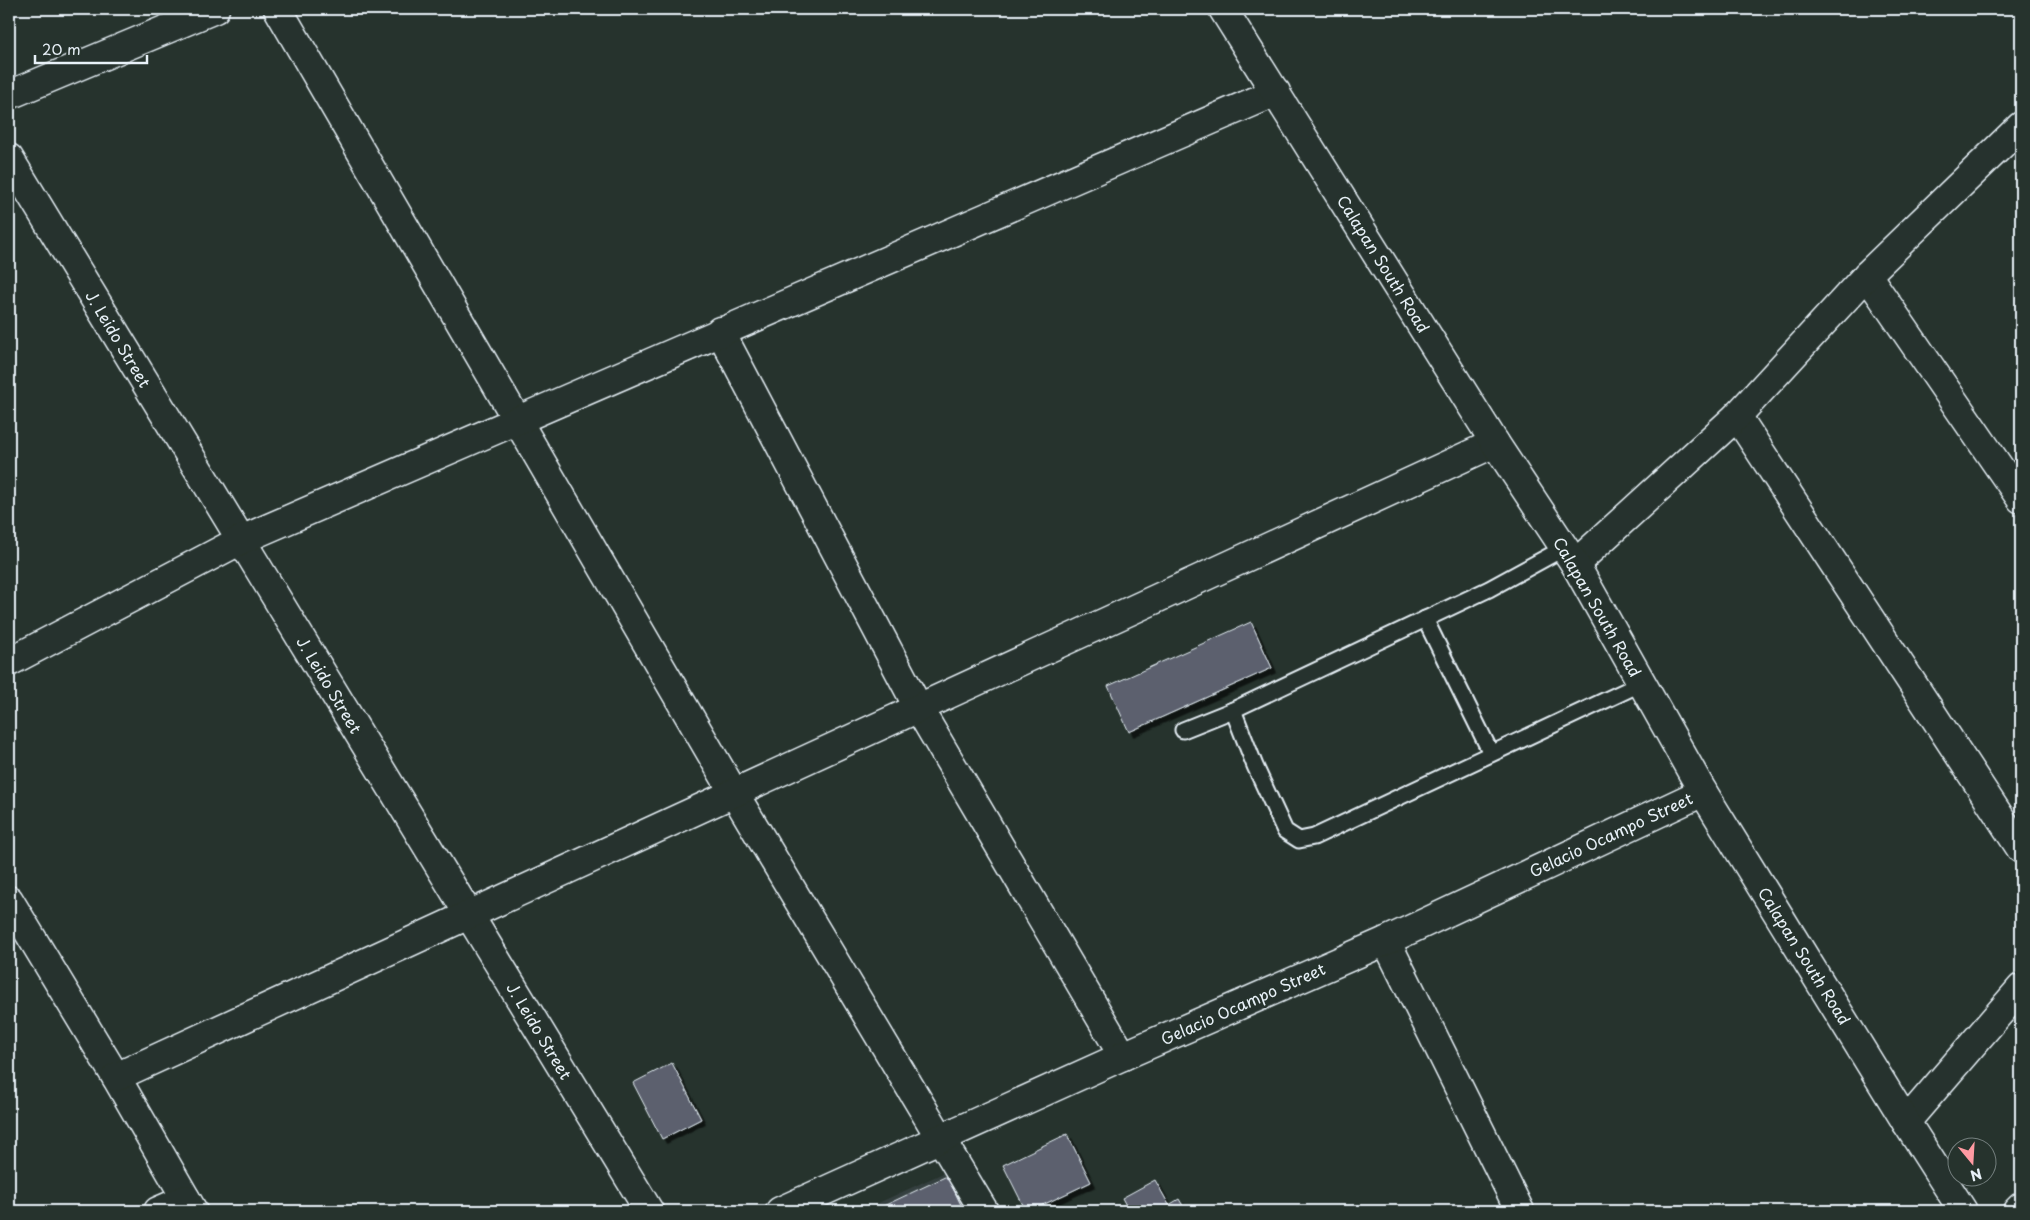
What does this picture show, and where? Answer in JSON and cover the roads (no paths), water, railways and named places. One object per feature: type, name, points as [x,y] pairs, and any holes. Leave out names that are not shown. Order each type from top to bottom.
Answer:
[{"type":"main road","points":[[278,9],[734,793],[984,1211]]},
{"type":"main road","name":"Calapan South Road","points":[[1223,9],[1495,443],[1569,556],[1703,792],[1906,1122],[1963,1211]]},
{"type":"main road","points":[[9,96],[210,10]]},
{"type":"main road","points":[[9,662],[241,540],[720,331],[1276,92]]},
{"type":"main road","points":[[1569,556],[1737,416],[1867,275],[2021,126]]},
{"type":"main road","name":"J. Leido Street","points":[[9,158],[649,1211]]},
{"type":"main road","points":[[1867,275],[2021,499]]},
{"type":"main road","points":[[720,331],[919,709],[1123,1056]]},
{"type":"main road","points":[[1737,416],[2021,849]]},
{"type":"main road","points":[[116,1077],[1495,443]]},
{"type":"main road","name":"Gelacio Ocampo Street","points":[[780,1211],[1123,1056],[1386,941],[1703,792]]},
{"type":"main road","points":[[9,900],[116,1077],[189,1205],[158,1211]]},
{"type":"main road","points":[[1386,941],[1520,1211]]},
{"type":"main road","points":[[1906,1122],[2021,988]]},
{"type":"main road","points":[[2017,1211],[2021,1206]]},
{"type":"lane","points":[[1183,730],[1233,710],[1489,589],[1569,556]]},
{"type":"lane","points":[[1425,619],[1491,753]]},
{"type":"lane","points":[[1233,710],[1285,831],[1298,840],[1314,837],[1642,684]]}]
